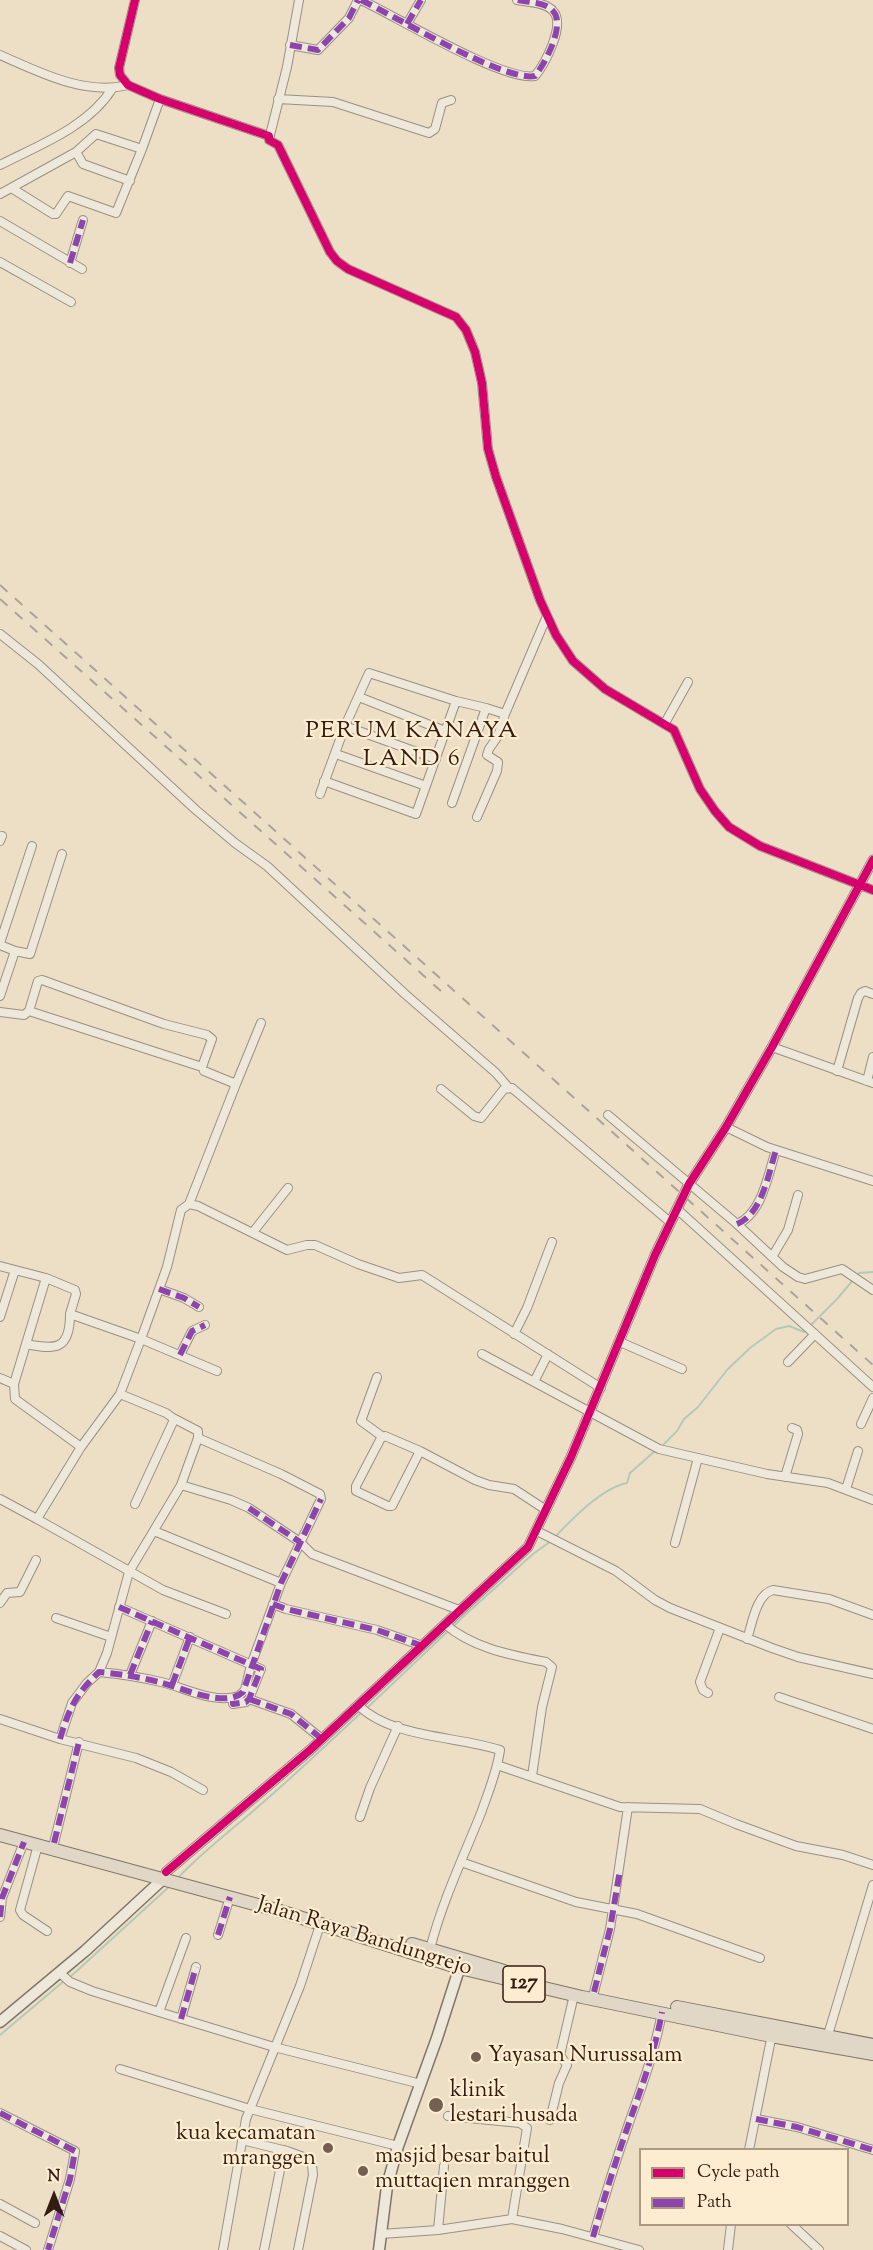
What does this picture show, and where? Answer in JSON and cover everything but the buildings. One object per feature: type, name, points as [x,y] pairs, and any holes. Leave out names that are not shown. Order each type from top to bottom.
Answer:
[{"type":"main road","name":"Jalan Raya Bandungrejo","points":[[0,1827],[58,1847],[185,1881],[461,1964],[539,1983],[594,1992],[772,2031]]},
{"type":"main road","name":"Jalan Raya Bandungrejo","points":[[0,1835],[38,1845],[58,1847]]},
{"type":"main road","points":[[0,2022],[65,1977],[167,1877]]},
{"type":"main road","name":"Jalan Raya Bandungrejo","points":[[185,1881],[320,1924],[430,1949],[461,1964]]},
{"type":"main road","points":[[380,2250],[387,2186],[398,2146],[461,1964]]},
{"type":"main road","name":"Jalan Raya Bandungrejo","points":[[539,1983],[574,1995],[662,2012],[826,2041],[873,2045]]},
{"type":"main road","name":"Jalan Raya Bandungrejo","points":[[826,2041],[873,2055]]},
{"type":"street","points":[[135,0],[119,68],[120,75],[128,85],[160,99],[269,136],[269,140],[278,144],[337,261],[348,269],[456,316],[463,324],[475,352],[482,383],[488,449],[547,616],[573,661],[604,689],[674,730],[700,789],[729,827],[760,846],[873,890]]},
{"type":"street","points":[[269,140],[287,67],[298,0]]},
{"type":"street","points":[[290,45],[318,50],[349,18],[359,0],[462,52],[515,75],[535,76],[558,32],[556,15],[549,8],[517,0]]},
{"type":"street","points":[[407,24],[421,0]]},
{"type":"street","points":[[0,55],[66,81],[112,89],[128,85]]},
{"type":"street","points":[[0,165],[89,116],[112,89]]},
{"type":"street","points":[[13,189],[53,214],[56,214],[68,196],[113,213],[118,211],[160,99]]},
{"type":"street","points":[[278,99],[333,102],[429,132],[435,129],[442,103],[451,100]]},
{"type":"street","points":[[0,194],[13,189],[76,152],[97,134],[142,149]]},
{"type":"street","points":[[76,152],[83,164],[130,181]]},
{"type":"street","points":[[70,263],[83,220]]},
{"type":"street","points":[[0,221],[82,269]]},
{"type":"street","points":[[0,262],[71,302]]},
{"type":"street","points":[[477,817],[497,771],[498,762],[487,755],[489,749],[498,736],[505,714],[547,616]]},
{"type":"street","points":[[0,634],[38,664],[196,810],[267,866],[405,994],[496,1073],[508,1088],[512,1088],[670,1222]]},
{"type":"street","points":[[320,794],[345,726],[370,672],[456,701],[505,714]]},
{"type":"street","points":[[665,723],[688,682]]},
{"type":"street","points":[[358,698],[446,730]]},
{"type":"street","points":[[324,782],[415,814],[456,701]]},
{"type":"street","points":[[452,803],[486,708]]},
{"type":"street","points":[[345,726],[436,759]]},
{"type":"street","points":[[336,754],[426,786]]},
{"type":"street","points":[[32,846],[0,944],[15,951],[30,954],[62,854]]},
{"type":"street","points":[[167,1877],[322,1739],[420,1645],[446,1625],[459,1610],[523,1552],[537,1531],[601,1388],[670,1222],[689,1184],[726,1127],[772,1047],[873,860]]},
{"type":"street","points":[[0,996],[15,951]]},
{"type":"street","points":[[0,1012],[21,1016],[29,1011],[38,981],[42,980],[164,1024],[207,1035],[212,1039],[202,1067],[29,1011]]},
{"type":"street","points":[[837,1071],[858,998],[865,991],[873,994]]},
{"type":"street","points":[[37,1519],[81,1447],[120,1394],[167,1267],[181,1210],[189,1204],[261,1023]]},
{"type":"street","points":[[772,1047],[870,1082],[873,1057]]},
{"type":"street","points":[[204,1071],[236,1084]]},
{"type":"street","points":[[441,1089],[474,1116],[481,1118],[508,1088]]},
{"type":"street","points":[[608,1115],[737,1224],[772,1257],[802,1278],[837,1269],[846,1270],[873,1290]]},
{"type":"street","points":[[726,1127],[776,1150],[873,1181]]},
{"type":"street","points":[[737,1224],[745,1222],[761,1197],[776,1150]]},
{"type":"street","points":[[253,1232],[288,1188]]},
{"type":"street","points":[[772,1257],[788,1230],[798,1195]]},
{"type":"street","points":[[189,1204],[198,1206],[287,1250],[315,1245],[395,1277],[422,1275],[601,1388]]},
{"type":"street","points":[[677,1209],[873,1387]]},
{"type":"street","points":[[514,1334],[527,1308],[552,1242]]},
{"type":"street","points":[[0,1266],[46,1278],[75,1290],[68,1331],[62,1344],[52,1348],[26,1344]]},
{"type":"street","points":[[0,1317],[15,1270]]},
{"type":"street","points":[[46,1278],[14,1384],[14,1396],[18,1402],[81,1447]]},
{"type":"street","points":[[159,1289],[199,1307]]},
{"type":"street","points":[[70,1314],[141,1339],[217,1371]]},
{"type":"street","points":[[180,1355],[192,1331],[205,1325]]},
{"type":"street","points":[[788,1362],[814,1333]]},
{"type":"street","points":[[620,1342],[682,1369]]},
{"type":"street","points":[[482,1354],[659,1449],[785,1477],[828,1483],[873,1500]]},
{"type":"street","points":[[534,1382],[548,1354]]},
{"type":"street","points":[[376,1377],[361,1421],[383,1437],[420,1451],[475,1480],[514,1489],[546,1510]]},
{"type":"street","points":[[0,1378],[14,1384]]},
{"type":"street","points":[[60,1739],[72,1703],[87,1683],[99,1672],[129,1572],[181,1485],[198,1438],[198,1431],[166,1413],[120,1394]]},
{"type":"street","points":[[861,1424],[873,1398]]},
{"type":"street","points":[[135,1504],[173,1418]]},
{"type":"street","points":[[785,1477],[798,1434],[797,1430],[792,1428]]},
{"type":"street","points":[[383,1437],[355,1489],[388,1506],[392,1506],[420,1451]]},
{"type":"street","points":[[99,1672],[172,1685],[215,1698],[233,1698],[245,1690],[251,1665],[281,1583],[321,1499],[317,1492],[198,1438]]},
{"type":"street","points":[[846,1489],[858,1451]]},
{"type":"street","points":[[675,1543],[698,1458]]},
{"type":"street","points":[[181,1485],[231,1500],[249,1508],[300,1542],[312,1554],[459,1610]]},
{"type":"street","points":[[0,1499],[163,1590],[226,1614]]},
{"type":"street","points":[[154,1531],[281,1583]]},
{"type":"street","points":[[537,1531],[616,1571],[656,1600],[720,1628],[798,1657],[873,1674]]},
{"type":"street","points":[[0,1603],[7,1593],[20,1592],[36,1560]]},
{"type":"street","points":[[747,1639],[761,1600],[768,1591],[773,1590],[829,1599],[873,1615]]},
{"type":"street","points":[[273,1604],[376,1630],[420,1645]]},
{"type":"street","points":[[119,1606],[261,1669],[249,1699],[246,1702],[233,1704],[233,1698]]},
{"type":"street","points":[[56,1618],[111,1637]]},
{"type":"street","points":[[130,1676],[152,1621]]},
{"type":"street","points":[[446,1625],[453,1633],[487,1648],[546,1662],[552,1667],[542,1707],[532,1776]]},
{"type":"street","points":[[708,1693],[703,1690],[700,1682],[720,1628]]},
{"type":"street","points":[[172,1685],[190,1637]]},
{"type":"street","points":[[779,1697],[873,1728]]},
{"type":"street","points":[[249,1699],[286,1711],[322,1739]]},
{"type":"street","points":[[358,1705],[376,1719],[429,1736],[500,1750],[498,1765],[436,1924],[430,1949]]},
{"type":"street","points":[[0,1719],[60,1739],[136,1758],[171,1772],[202,1790]]},
{"type":"street","points":[[360,1817],[370,1788],[398,1726]]},
{"type":"street","points":[[58,1847],[79,1742]]},
{"type":"street","points":[[498,1765],[609,1804],[628,1807],[671,1806],[700,1809],[796,1846],[843,1855],[873,1865]]},
{"type":"street","points":[[594,1992],[614,1910],[628,1807]]},
{"type":"street","points":[[0,1917],[2,1898],[24,1842]]},
{"type":"street","points":[[38,1845],[20,1910],[23,1915],[47,1931]]},
{"type":"street","points":[[461,1862],[576,1902],[637,1914],[760,1958]]},
{"type":"street","points":[[826,2041],[873,1885]]},
{"type":"street","points":[[218,1935],[230,1897]]},
{"type":"street","points":[[223,2250],[242,2140],[250,2109],[300,1986],[320,1924]]},
{"type":"street","points":[[159,2013],[186,1938]]},
{"type":"street","points":[[181,2019],[196,1967]]},
{"type":"street","points":[[65,1977],[98,1993],[159,2013],[274,2047],[421,2084]]},
{"type":"street","points":[[550,2120],[559,2084],[567,2065],[560,2055],[574,1995]]},
{"type":"street","points":[[593,2237],[611,2176],[647,2075],[662,2012]]},
{"type":"street","points":[[749,2148],[772,2031]]},
{"type":"street","points":[[120,2069],[250,2109],[398,2146]]},
{"type":"street","points":[[0,2113],[75,2151],[70,2179],[48,2250]]},
{"type":"street","points":[[448,2116],[520,2122],[527,2128],[512,2219]]},
{"type":"street","points":[[756,2119],[797,2127],[873,2150]]},
{"type":"street","points":[[242,2140],[284,2150],[309,2159],[312,2165],[312,2175],[298,2250]]},
{"type":"street","points":[[264,2250],[284,2150]]},
{"type":"street","points":[[438,2230],[444,2166]]},
{"type":"street","points":[[0,2204],[35,2223]]},
{"type":"street","points":[[381,2234],[438,2230],[512,2219],[639,2250]]},
{"type":"street","points":[[728,2250],[731,2226]]},
{"type":"street","points":[[793,2226],[819,2250]]},
{"type":"street","points":[[0,2236],[26,2250]]},
{"type":"waterway","points":[[660,1448],[677,1431],[684,1419],[698,1407],[727,1370],[750,1348],[776,1329],[789,1326],[804,1332],[859,1273],[873,1272]]},
{"type":"waterway","points":[[555,1537],[598,1497],[627,1483],[630,1473],[655,1451]]},
{"type":"waterway","points":[[367,1708],[466,1614],[533,1554],[551,1541]]},
{"type":"waterway","points":[[177,1879],[362,1712]]},
{"type":"waterway","points":[[69,1978],[171,1885]]},
{"type":"waterway","points":[[0,2035],[64,1981]]},
{"type":"railway","points":[[0,585],[873,1365]]},
{"type":"railway","points":[[0,599],[442,992]]},
{"type":"marked path","points":[[290,45],[318,50],[349,18],[358,0]]},
{"type":"marked path","points":[[361,0],[475,59],[520,75],[535,76],[553,44],[556,34],[556,17],[553,11],[546,6],[517,0]]},
{"type":"marked path","points":[[407,24],[421,0]]},
{"type":"marked path","points":[[70,263],[83,220]]},
{"type":"marked path","points":[[737,1224],[746,1219],[758,1203],[776,1150]]},
{"type":"marked path","points":[[159,1289],[184,1298],[199,1307]]},
{"type":"marked path","points":[[180,1355],[192,1331],[205,1325]]},
{"type":"marked path","points":[[60,1739],[74,1702],[84,1687],[99,1672],[152,1680],[214,1698],[235,1697],[243,1692],[281,1583],[321,1499]]},
{"type":"marked path","points":[[249,1508],[300,1542]]},
{"type":"marked path","points":[[273,1604],[377,1630],[420,1645]]},
{"type":"marked path","points":[[119,1607],[261,1669],[249,1699],[246,1702],[233,1704],[233,1701]]},
{"type":"marked path","points":[[130,1675],[152,1621]]},
{"type":"marked path","points":[[172,1685],[190,1637]]},
{"type":"marked path","points":[[249,1699],[291,1714],[322,1739]]},
{"type":"marked path","points":[[54,1843],[79,1742]]},
{"type":"marked path","points":[[0,1917],[2,1898],[24,1842]]},
{"type":"marked path","points":[[594,1992],[610,1929],[620,1870]]},
{"type":"marked path","points":[[218,1935],[230,1897]]},
{"type":"marked path","points":[[181,2019],[196,1967]]},
{"type":"marked path","points":[[593,2237],[648,2068],[662,2012]]},
{"type":"marked path","points":[[0,2113],[75,2151],[70,2179],[48,2250]]},
{"type":"marked path","points":[[756,2119],[797,2127],[873,2150]]},
{"type":"cycle path","points":[[135,0],[119,68],[120,75],[128,85],[160,99],[269,136],[269,140],[278,145],[330,252],[337,261],[348,269],[456,317],[466,330],[475,352],[482,383],[488,449],[496,477],[540,600],[556,635],[573,661],[605,689],[674,730],[700,789],[729,827],[760,846],[873,890]]},
{"type":"cycle path","points":[[166,1872],[310,1750],[528,1547],[571,1457],[655,1255],[689,1184],[726,1127],[772,1047],[873,860]]},
{"type":"place","name":"Yayasan Nurussalam","points":[[476,2057]]},
{"type":"place","name":"klinik lestari husada","points":[[436,2105]]},
{"type":"place","name":"kua kecamatan mranggen","points":[[328,2148]]},
{"type":"place","name":"masjid besar baitul muttaqien mranggen","points":[[363,2171]]},
{"type":"district","name":"PERUM KANAYA LAND 6","points":[[412,747]]}]
